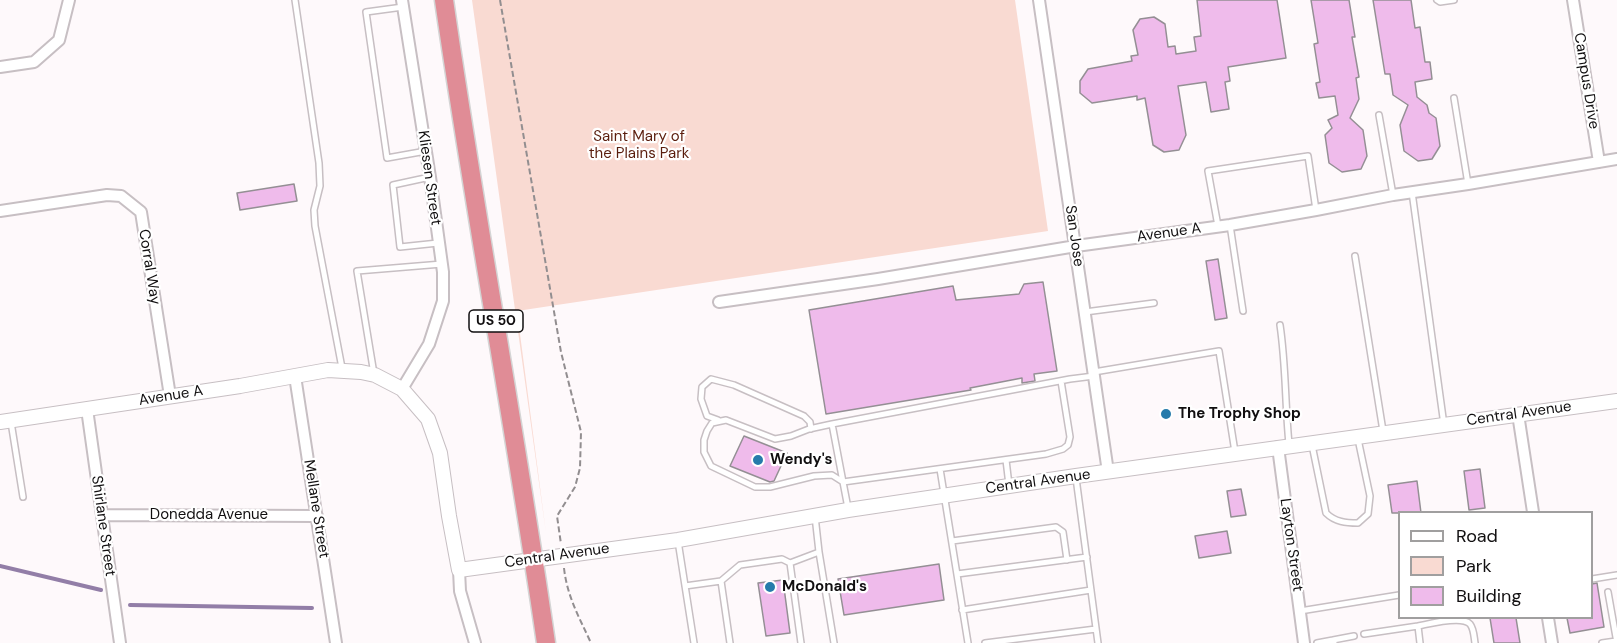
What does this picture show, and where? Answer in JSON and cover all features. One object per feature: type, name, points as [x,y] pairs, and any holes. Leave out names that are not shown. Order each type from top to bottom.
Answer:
[{"type":"highway","name":"US 50","points":[[444,0],[546,643]]},
{"type":"street","points":[[0,67],[34,62],[59,40],[69,0]]},
{"type":"street","name":"San Jose","points":[[1039,0],[1108,472]]},
{"type":"street","name":"Campus Drive","points":[[1573,0],[1599,162]]},
{"type":"street","name":"Kliesen Street","points":[[402,3],[442,264],[443,301],[429,344],[402,389]]},
{"type":"street","name":"Avenue A","points":[[719,302],[878,279],[1076,246],[1230,225],[1393,195],[1617,159]]},
{"type":"street","name":"Corral Way","points":[[0,211],[107,195],[121,196],[141,212],[170,396]]},
{"type":"street","name":"Avenue A","points":[[6,421],[328,370],[375,375],[402,389]]},
{"type":"street","name":"Mellane Street","points":[[295,376],[336,643]]},
{"type":"street","points":[[402,389],[428,419],[440,453],[459,570],[460,591],[474,643]]},
{"type":"street","name":"Central Avenue","points":[[459,570],[678,540],[848,510],[1076,476],[1617,401]]},
{"type":"street","name":"Shirlane Street","points":[[87,409],[120,643]]},
{"type":"street","points":[[1518,414],[1533,511]]},
{"type":"street","name":"Layton Street","points":[[1283,447],[1304,643]]},
{"type":"street","name":"Donedda Avenue","points":[[102,515],[317,516]]},
{"type":"street","points":[[1548,619],[1552,643]]},
{"type":"lane","points":[[295,0],[319,163],[320,186],[314,210],[315,226],[342,370]]},
{"type":"lane","points":[[1437,0],[1440,2],[1454,0]]},
{"type":"lane","points":[[402,3],[366,12],[387,158],[426,151]]},
{"type":"lane","points":[[1454,98],[1468,184]]},
{"type":"lane","points":[[1379,115],[1393,195]]},
{"type":"lane","points":[[1218,226],[1208,171],[1308,156],[1316,210]]},
{"type":"lane","points":[[430,177],[393,184],[400,247],[438,243]]},
{"type":"lane","points":[[1412,192],[1444,424]]},
{"type":"lane","points":[[1230,225],[1243,311]]},
{"type":"lane","points":[[1355,256],[1383,433]]},
{"type":"lane","points":[[375,375],[357,271],[442,264]]},
{"type":"lane","points":[[1085,312],[1154,303]]},
{"type":"lane","points":[[1280,325],[1286,385],[1283,447]]},
{"type":"lane","points":[[1061,381],[1070,437],[1068,445],[1063,449],[1046,454],[843,482],[832,475],[814,476],[778,486],[755,487],[711,466],[704,452],[707,430],[712,423],[720,421],[726,420],[776,439],[832,424],[1219,351],[1235,453]]},
{"type":"lane","points":[[720,421],[707,416],[700,399],[702,387],[711,379],[734,385],[804,416],[810,422],[811,429]]},
{"type":"lane","points":[[6,421],[23,497]]},
{"type":"lane","points":[[832,424],[848,510]]},
{"type":"lane","points":[[1311,443],[1326,513],[1332,519],[1358,523],[1368,514],[1370,496],[1358,436]]},
{"type":"lane","points":[[1006,460],[1009,486]]},
{"type":"lane","points":[[940,469],[968,643]]},
{"type":"lane","points":[[1076,476],[1098,643]]},
{"type":"lane","points":[[815,516],[834,643]]},
{"type":"lane","points":[[952,541],[1056,527],[1063,532],[1067,560]]},
{"type":"lane","points":[[678,540],[694,643]]},
{"type":"lane","points":[[685,586],[721,581],[740,565],[782,559],[790,563],[819,552]]},
{"type":"lane","points":[[957,574],[1087,557]]},
{"type":"lane","points":[[790,563],[801,643]]},
{"type":"lane","points":[[1593,579],[1617,575]]},
{"type":"lane","points":[[721,581],[730,643]]},
{"type":"lane","points":[[962,610],[1091,590]]},
{"type":"lane","points":[[1602,643],[1616,642],[1608,592]]},
{"type":"lane","points":[[1300,611],[1398,595]]},
{"type":"lane","points":[[1364,634],[1464,620],[1472,627],[1475,643]]},
{"type":"lane","points":[[1418,626],[1420,643]]},
{"type":"lane","points":[[985,643],[1096,629]]},
{"type":"lane","points":[[1317,643],[1333,642],[1354,636]]},
{"type":"path","points":[[500,0],[561,352],[581,432],[580,468],[575,487],[557,516],[560,534]]},
{"type":"path","points":[[566,583],[569,596],[591,643]]},
{"type":"green space","name":"Saint Mary of the Plains Park","points":[[472,0],[1015,0],[1048,231],[517,311],[546,533]]},
{"type":"building","points":[[1197,0],[1277,0],[1286,58],[1228,67],[1230,81],[1225,82],[1229,109],[1211,112],[1206,82],[1178,86],[1186,135],[1179,150],[1164,152],[1153,145],[1145,98],[1137,100],[1137,96],[1092,103],[1080,93],[1080,81],[1088,69],[1132,61],[1131,56],[1138,55],[1133,30],[1140,19],[1154,17],[1165,24],[1168,47],[1175,46],[1176,54],[1196,51],[1194,37],[1201,36]]},
{"type":"building","points":[[1311,0],[1349,0],[1359,77],[1356,78],[1359,99],[1350,118],[1363,130],[1367,156],[1361,169],[1342,172],[1329,163],[1325,135],[1332,128],[1328,120],[1338,115],[1335,96],[1319,98],[1316,83],[1320,82],[1314,44],[1318,43]]},
{"type":"building","points":[[1373,0],[1411,0],[1415,28],[1420,27],[1425,62],[1430,62],[1432,79],[1415,82],[1417,97],[1427,105],[1429,113],[1436,118],[1440,146],[1432,159],[1418,161],[1404,151],[1400,125],[1408,105],[1393,95],[1390,74],[1385,74]]},
{"type":"building","points":[[294,184],[297,201],[240,210],[237,193]]},
{"type":"building","points":[[1218,259],[1227,318],[1215,320],[1206,261]]},
{"type":"building","points":[[1043,282],[1057,371],[1034,374],[1035,381],[1022,383],[1022,378],[970,388],[971,390],[826,414],[809,310],[953,286],[956,300],[1019,294],[1024,284]]},
{"type":"building","name":"Wendy's","points":[[744,436],[787,453],[774,481],[770,482],[730,466]]},
{"type":"building","points":[[1480,469],[1485,508],[1469,510],[1464,471]]},
{"type":"building","points":[[1417,481],[1421,511],[1392,513],[1388,485]]},
{"type":"building","points":[[1241,489],[1246,515],[1231,517],[1227,491]]},
{"type":"building","points":[[1227,531],[1231,553],[1199,558],[1195,536]]},
{"type":"building","points":[[939,564],[944,600],[844,615],[838,579]]},
{"type":"building","points":[[783,580],[790,633],[766,636],[758,583]]},
{"type":"building","points":[[1597,583],[1604,627],[1570,633],[1567,619],[1593,619],[1593,584]]},
{"type":"building","points":[[1490,619],[1516,619],[1520,643],[1494,643]]},
{"type":"waterway","points":[[0,566],[101,590]]},
{"type":"waterway","points":[[130,605],[312,608]]},
{"type":"place","name":"The Trophy Shop","points":[[1166,414]]},
{"type":"place","name":"Wendy's","points":[[758,460]]},
{"type":"place","name":"McDonald's","points":[[770,587]]}]
